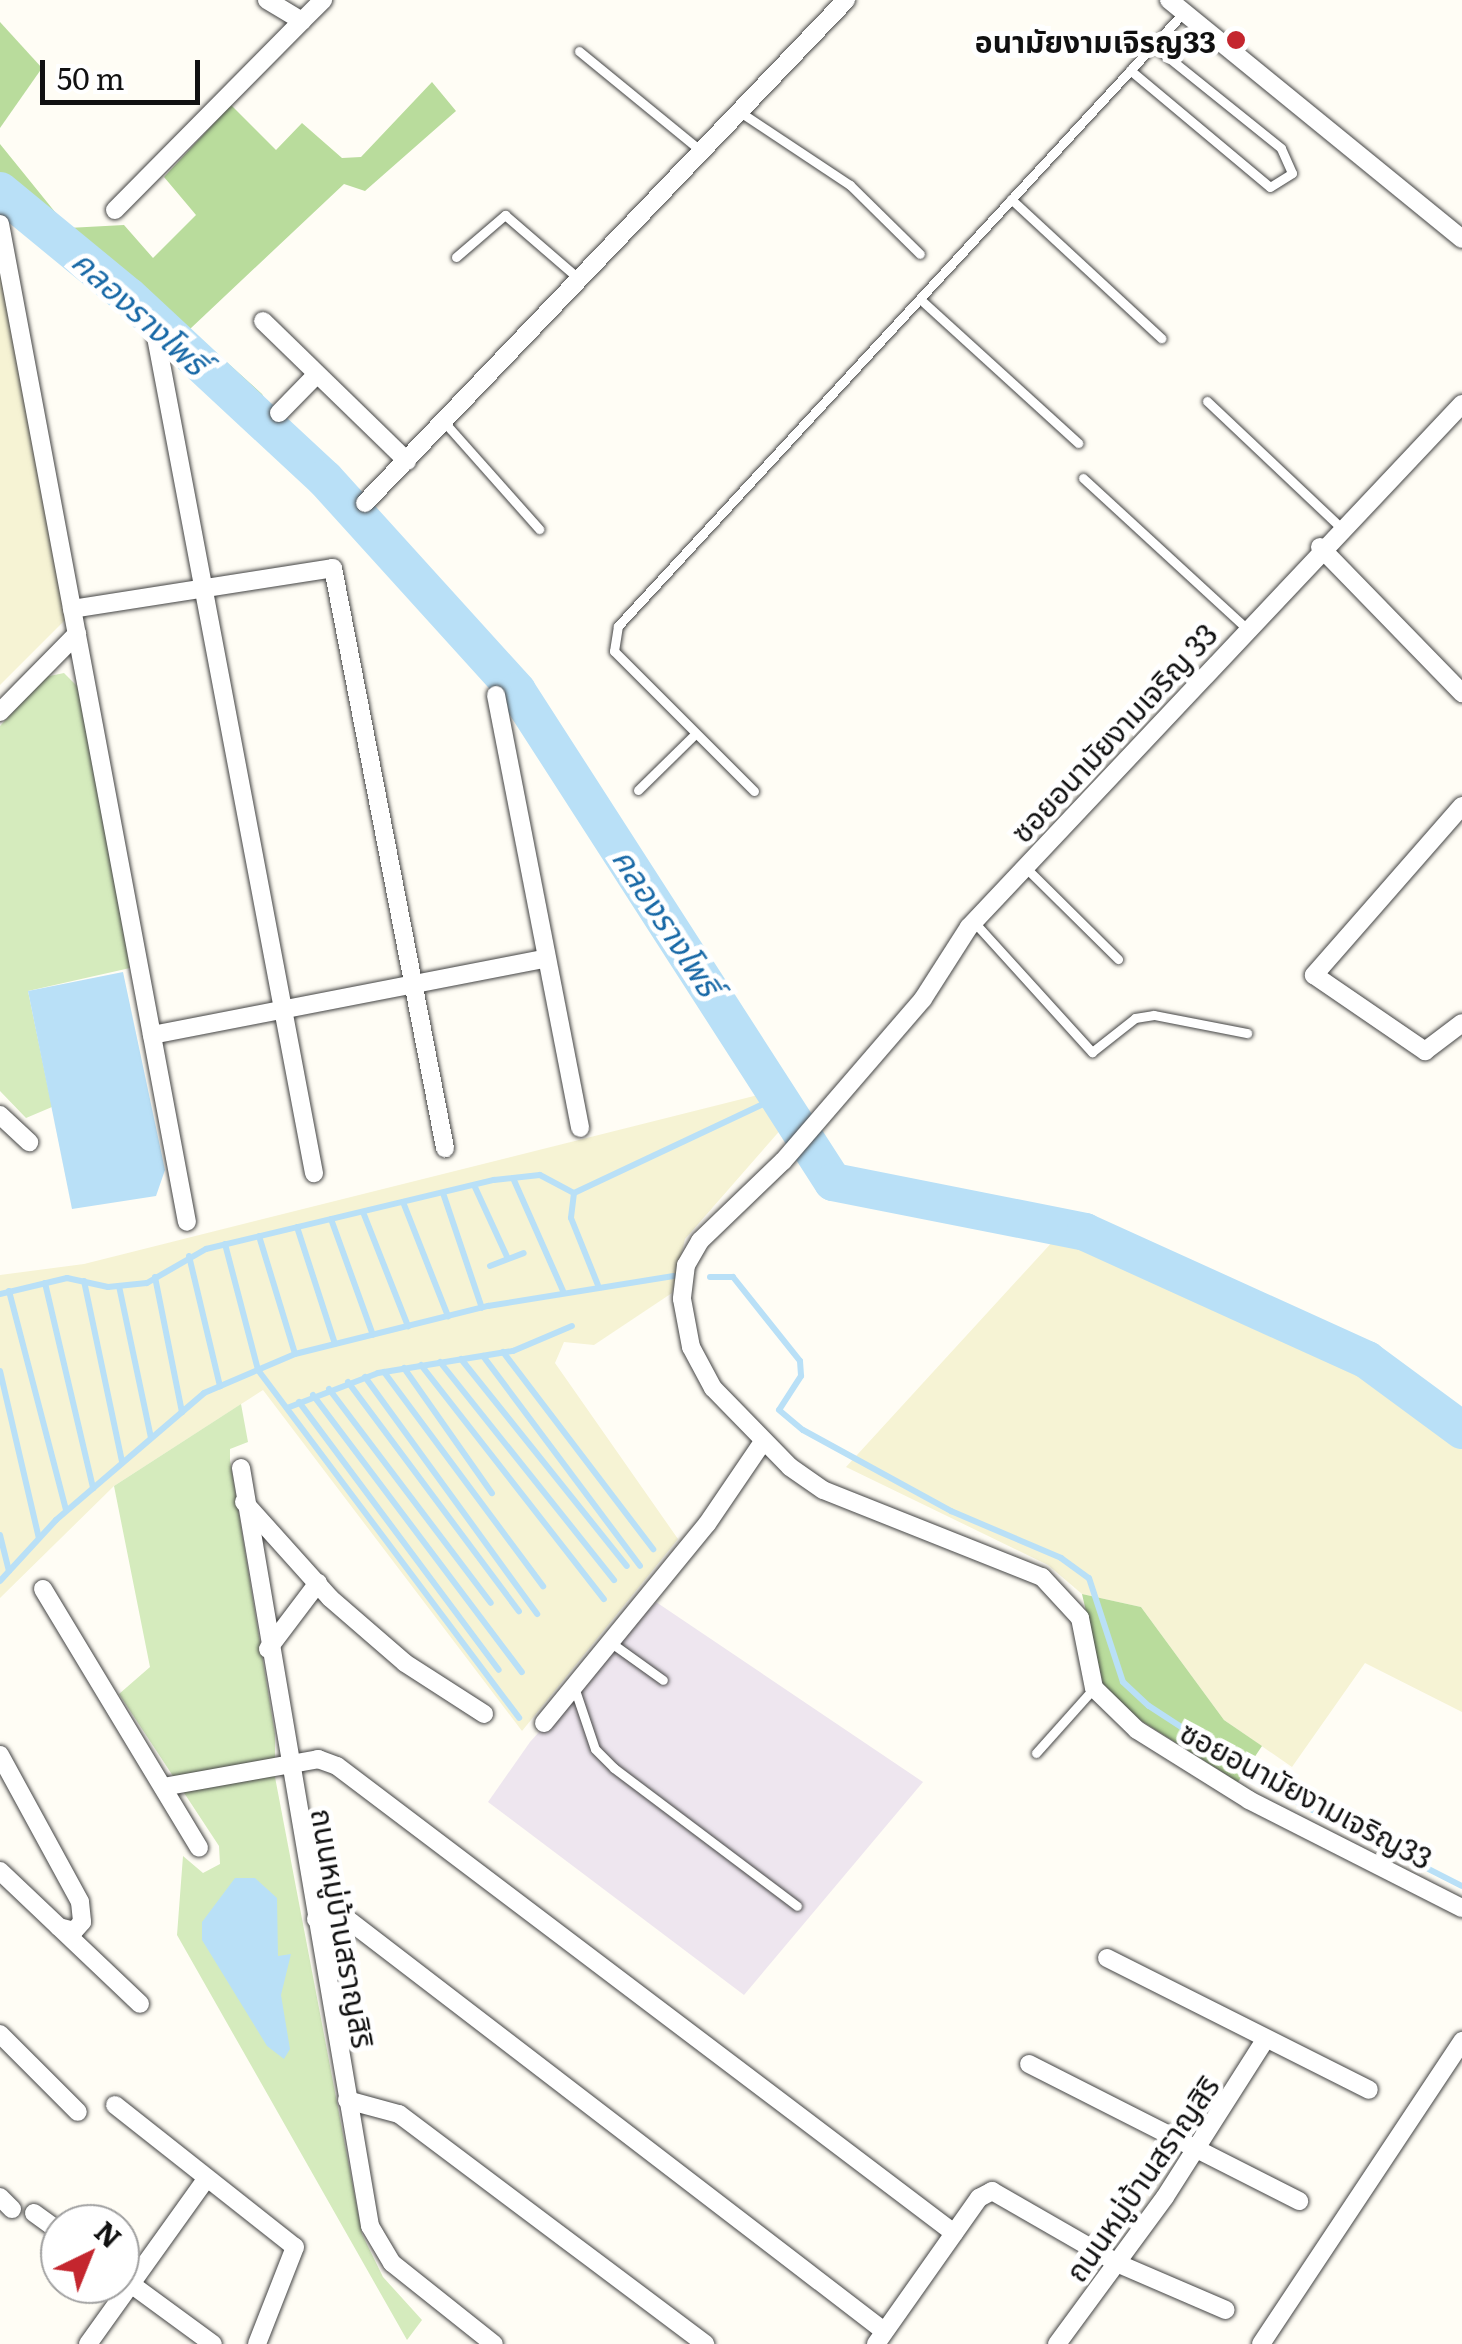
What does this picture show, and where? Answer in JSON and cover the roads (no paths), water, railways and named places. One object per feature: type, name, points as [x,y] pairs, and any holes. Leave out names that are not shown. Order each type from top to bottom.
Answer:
[{"type":"street","points":[[268,0],[302,21]]},
{"type":"street","points":[[114,210],[323,0]]},
{"type":"street","points":[[365,502],[583,282],[846,0]]},
{"type":"street","points":[[1182,4],[1461,237]]},
{"type":"street","points":[[0,224],[187,1222]]},
{"type":"street","points":[[264,321],[406,461]]},
{"type":"street","points":[[156,338],[314,1173]]},
{"type":"street","points":[[279,412],[317,374]]},
{"type":"street","name":"ซอยอนามัยงามเจริญ 33","points":[[762,1443],[712,1388],[690,1347],[682,1299],[686,1265],[700,1241],[782,1161],[923,1000],[974,922],[1320,547],[1462,404]]},
{"type":"street","points":[[1320,547],[1462,693]]},
{"type":"street","points":[[72,609],[324,565],[340,578],[445,1148]]},
{"type":"street","points":[[0,712],[77,634]]},
{"type":"street","points":[[496,695],[580,1128]]},
{"type":"street","points":[[1459,816],[1314,975],[1424,1052],[1462,1024]]},
{"type":"street","points":[[152,1036],[547,958]]},
{"type":"street","points":[[0,1114],[28,1142]]},
{"type":"street","points":[[544,1723],[762,1443],[824,1490],[1042,1577],[1080,1618],[1094,1688]]},
{"type":"street","name":"ถนนหมู่บ้านสราญสิริ","points":[[241,1468],[286,1765],[379,2246],[494,2344]]},
{"type":"street","points":[[244,1502],[318,1583],[405,1663],[484,1714]]},
{"type":"street","points":[[268,1649],[318,1583]]},
{"type":"street","points":[[43,1589],[199,1848]]},
{"type":"street","name":"ซอยอนามัยงามเจริญ33","points":[[1094,1688],[1189,1765],[1462,1908]]},
{"type":"street","points":[[0,1755],[80,1902],[82,1922],[74,1930],[58,1927]]},
{"type":"street","points":[[164,1786],[318,1759],[336,1766],[954,2233]]},
{"type":"street","points":[[0,1871],[140,2004]]},
{"type":"street","points":[[316,1919],[351,1922],[880,2338],[954,2233],[992,2191],[1119,2264],[1226,2310]]},
{"type":"street","points":[[1107,1958],[1370,2090]]},
{"type":"street","points":[[0,2034],[78,2112]]},
{"type":"street","name":"ถนนหมู่บ้านสราญสิริ","points":[[1057,2344],[1119,2264],[1265,2040]]},
{"type":"street","points":[[1261,2344],[1462,2041]]},
{"type":"street","points":[[1029,2064],[1298,2202]]},
{"type":"street","points":[[348,2100],[399,2114],[704,2344]]},
{"type":"street","points":[[115,2105],[295,2247],[257,2344]]},
{"type":"street","points":[[140,2261],[207,2178]]},
{"type":"street","points":[[34,2213],[40,2217]]},
{"type":"street","points":[[140,2291],[213,2344]]},
{"type":"street","points":[[88,2344],[111,2304]]},
{"type":"lane","points":[[754,791],[614,650],[618,626],[1153,45],[1182,4]]},
{"type":"lane","points":[[1130,70],[1270,187],[1292,174],[1281,148],[1153,45]]},
{"type":"lane","points":[[579,51],[702,152]]},
{"type":"lane","points":[[740,112],[850,185],[920,254]]},
{"type":"lane","points":[[1011,200],[1160,338]]},
{"type":"lane","points":[[456,257],[505,214],[583,282]]},
{"type":"lane","points":[[920,298],[1078,443]]},
{"type":"lane","points":[[1207,401],[1340,526]]},
{"type":"lane","points":[[445,423],[539,530]]},
{"type":"lane","points":[[1083,478],[1247,628]]},
{"type":"lane","points":[[638,790],[695,734]]},
{"type":"lane","points":[[1025,867],[1118,959]]},
{"type":"lane","points":[[974,922],[1092,1052],[1135,1018],[1154,1015],[1247,1033]]},
{"type":"lane","points":[[610,1642],[663,1680]]},
{"type":"lane","points":[[574,1687],[595,1749],[614,1768],[797,1906]]},
{"type":"lane","points":[[1036,1753],[1094,1688]]},
{"type":"water","points":[[123,972],[165,1170],[156,1196],[72,1209],[28,991]]},
{"type":"water","points":[[235,1878],[255,1878],[277,1898],[278,1956],[291,1954],[281,1995],[290,2049],[284,2059],[267,2046],[202,1940],[202,1922]]},
{"type":"waterway","name":"คลองรางโพธิ์","points":[[0,191],[128,296],[325,479],[517,691],[833,1182],[1085,1232],[1367,1360],[1462,1430]]},
{"type":"waterway","points":[[0,1294],[67,1278],[108,1287],[147,1283],[206,1249],[494,1180],[540,1175],[574,1193],[780,1096]]},
{"type":"waterway","points":[[513,1178],[563,1291]]},
{"type":"waterway","points":[[474,1185],[508,1259]]},
{"type":"waterway","points":[[443,1193],[482,1308]]},
{"type":"waterway","points":[[574,1193],[571,1218],[598,1285]]},
{"type":"waterway","points":[[403,1202],[448,1316]]},
{"type":"waterway","points":[[363,1212],[408,1326]]},
{"type":"waterway","points":[[331,1219],[373,1335]]},
{"type":"waterway","points":[[297,1227],[335,1344]]},
{"type":"waterway","points":[[259,1236],[295,1354]]},
{"type":"waterway","points":[[225,1244],[258,1370],[519,1718]]},
{"type":"waterway","points":[[490,1266],[524,1253]]},
{"type":"waterway","points":[[189,1256],[220,1386]]},
{"type":"waterway","points":[[0,1581],[56,1520],[204,1393],[295,1354],[488,1306],[674,1276]]},
{"type":"waterway","points":[[155,1277],[182,1412]]},
{"type":"waterway","points":[[710,1277],[733,1277],[800,1361],[801,1376],[779,1410],[803,1430],[951,1511],[1061,1558],[1089,1578],[1123,1682],[1149,1706],[1295,1801],[1462,1886]]},
{"type":"waterway","points":[[84,1281],[122,1462]]},
{"type":"waterway","points":[[45,1283],[93,1488]]},
{"type":"waterway","points":[[119,1286],[151,1438]]},
{"type":"waterway","points":[[9,1291],[66,1510]]},
{"type":"waterway","points":[[287,1408],[378,1373],[513,1351],[572,1326]]},
{"type":"waterway","points":[[503,1352],[653,1549]]},
{"type":"waterway","points":[[483,1356],[640,1566]]},
{"type":"waterway","points":[[461,1359],[627,1566]]},
{"type":"waterway","points":[[440,1362],[614,1580]]},
{"type":"waterway","points":[[421,1365],[604,1599]]},
{"type":"waterway","points":[[404,1368],[492,1493]]},
{"type":"waterway","points":[[0,1371],[39,1538]]},
{"type":"waterway","points":[[384,1372],[543,1586]]},
{"type":"waterway","points":[[365,1377],[537,1614]]},
{"type":"waterway","points":[[348,1382],[519,1611]]},
{"type":"waterway","points":[[329,1389],[491,1603]]},
{"type":"waterway","points":[[313,1395],[522,1672]]},
{"type":"waterway","points":[[299,1402],[499,1670]]},
{"type":"waterway","points":[[0,1535],[9,1571]]},
{"type":"place","name":"อนามัยงามเจิรญ33","points":[[1236,40]]}]
